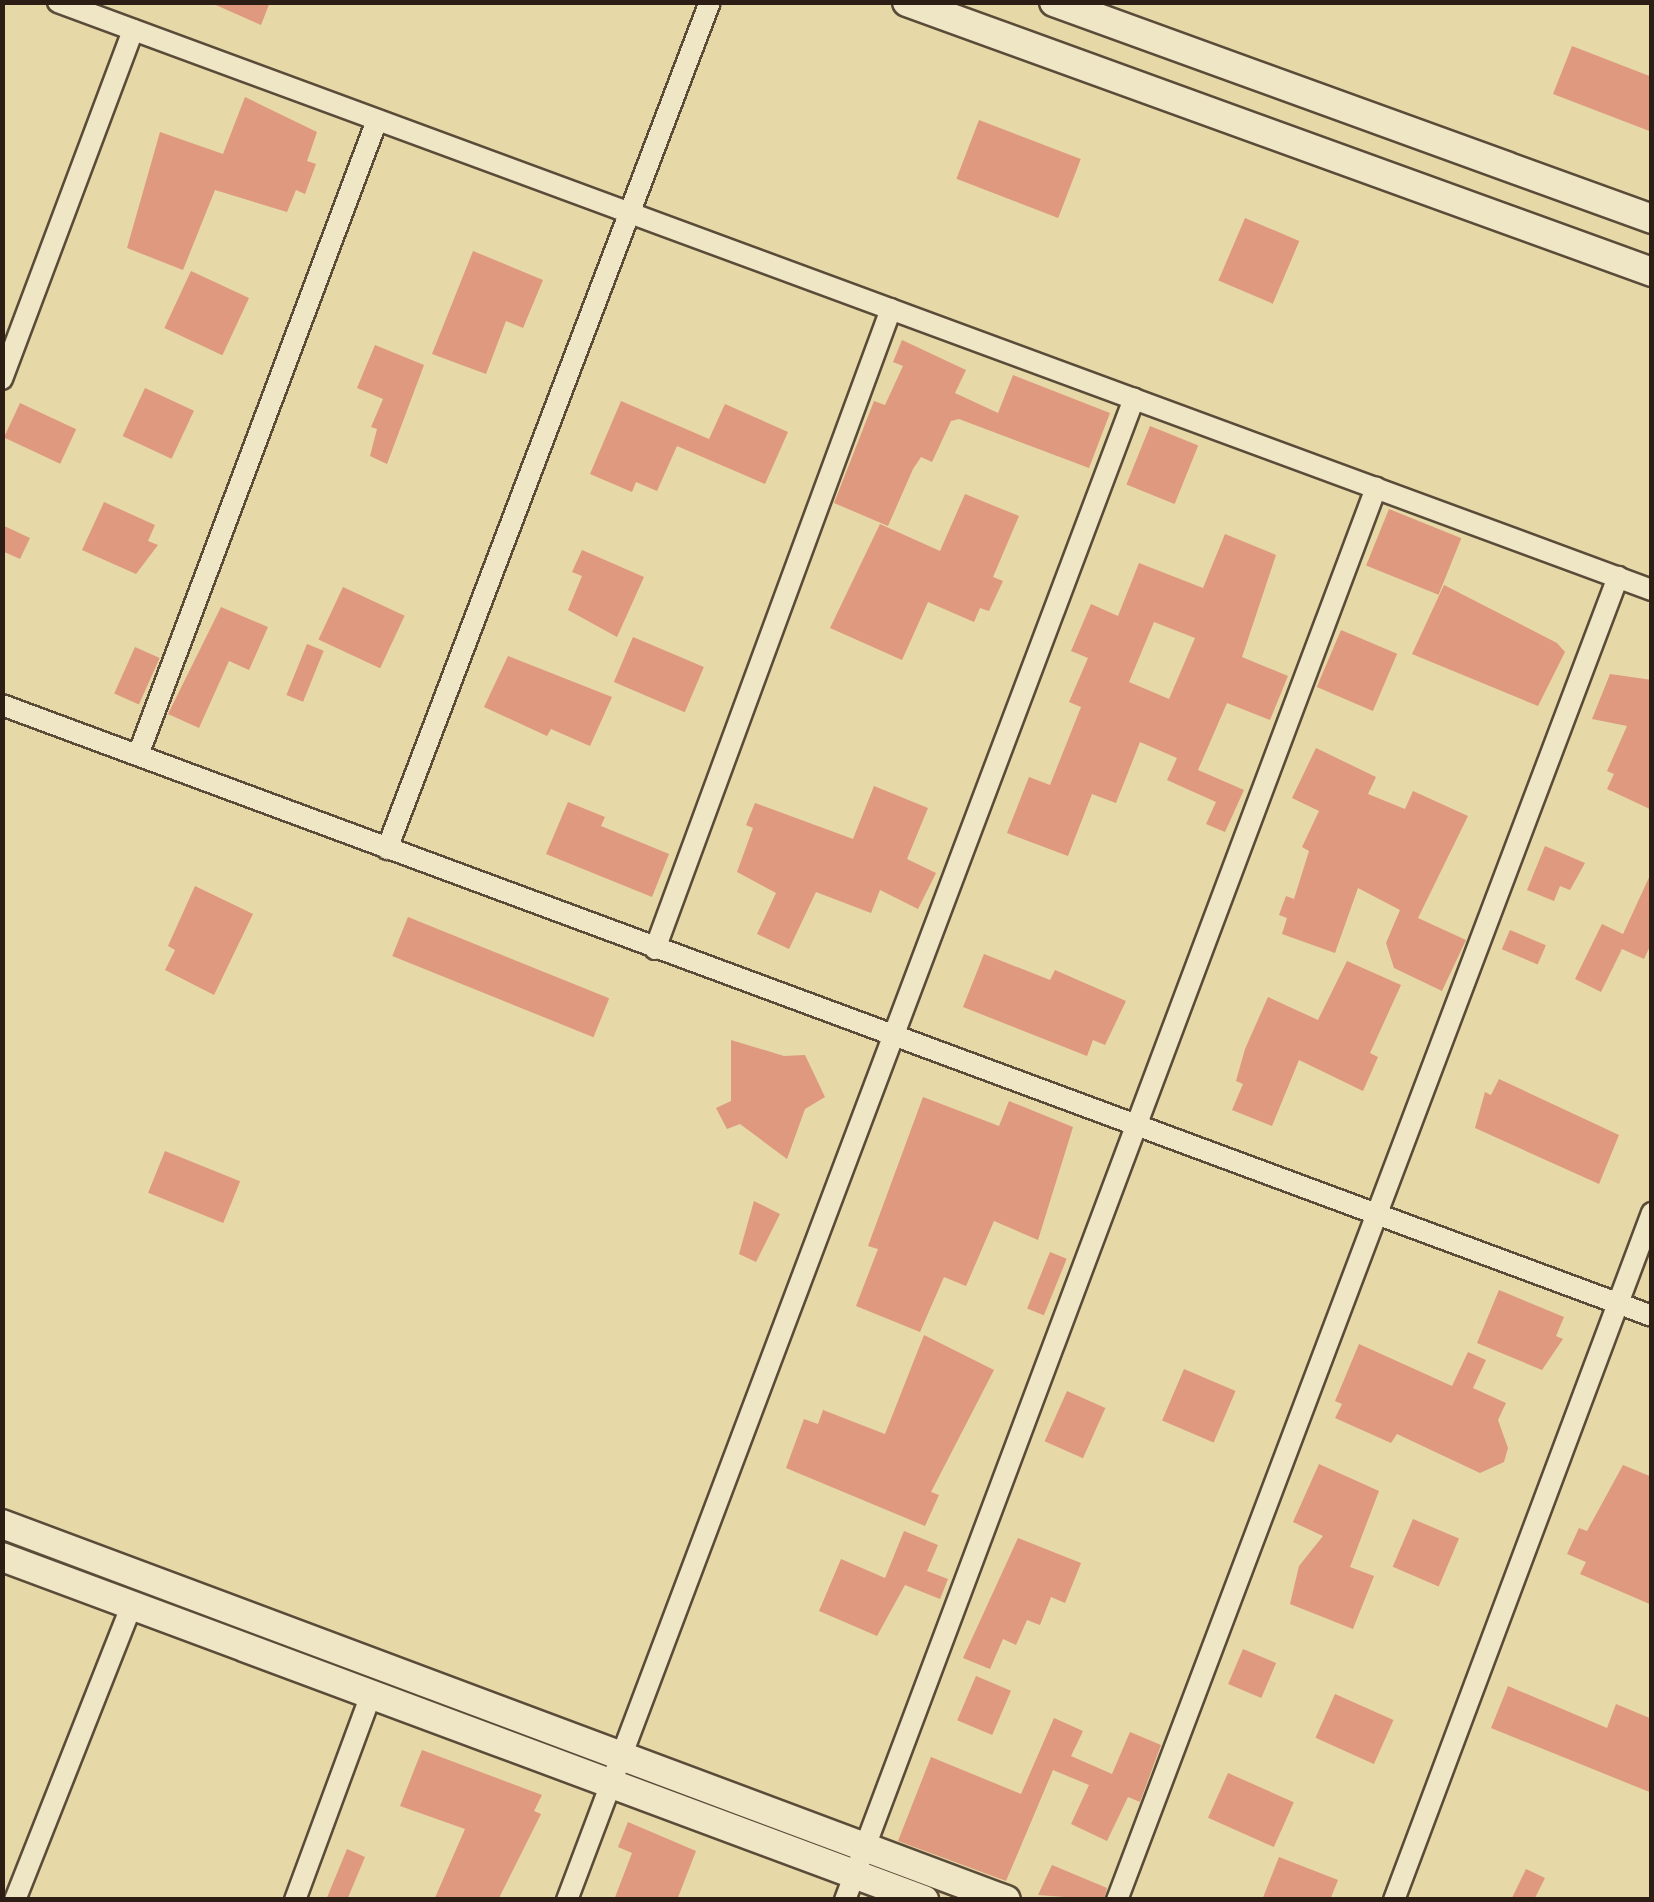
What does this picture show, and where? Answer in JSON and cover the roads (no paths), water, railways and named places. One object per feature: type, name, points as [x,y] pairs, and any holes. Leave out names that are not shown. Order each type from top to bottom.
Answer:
[{"type":"main road","points":[[907,2],[1652,272]]},
{"type":"main road","points":[[1054,2],[1652,218]]},
{"type":"main road","points":[[2,1524],[615,1770],[924,1900]]},
{"type":"main road","points":[[2,1557],[371,1694],[615,1770]]},
{"type":"main road","points":[[855,1874],[1006,1900]]},
{"type":"street","points":[[58,2],[1652,590]]},
{"type":"street","points":[[388,848],[634,215],[710,2]]},
{"type":"street","points":[[2,379],[133,30]]},
{"type":"street","points":[[138,755],[377,120]]},
{"type":"street","points":[[656,949],[891,310]]},
{"type":"street","points":[[567,1900],[888,1036],[1134,399]]},
{"type":"street","points":[[855,1874],[1376,488]]},
{"type":"street","points":[[1118,1900],[1618,577]]},
{"type":"street","points":[[2,705],[1652,1316]]},
{"type":"street","points":[[1394,1900],[1652,1213]]},
{"type":"street","points":[[16,1900],[132,1604]]},
{"type":"street","points":[[295,1900],[371,1694]]}]
